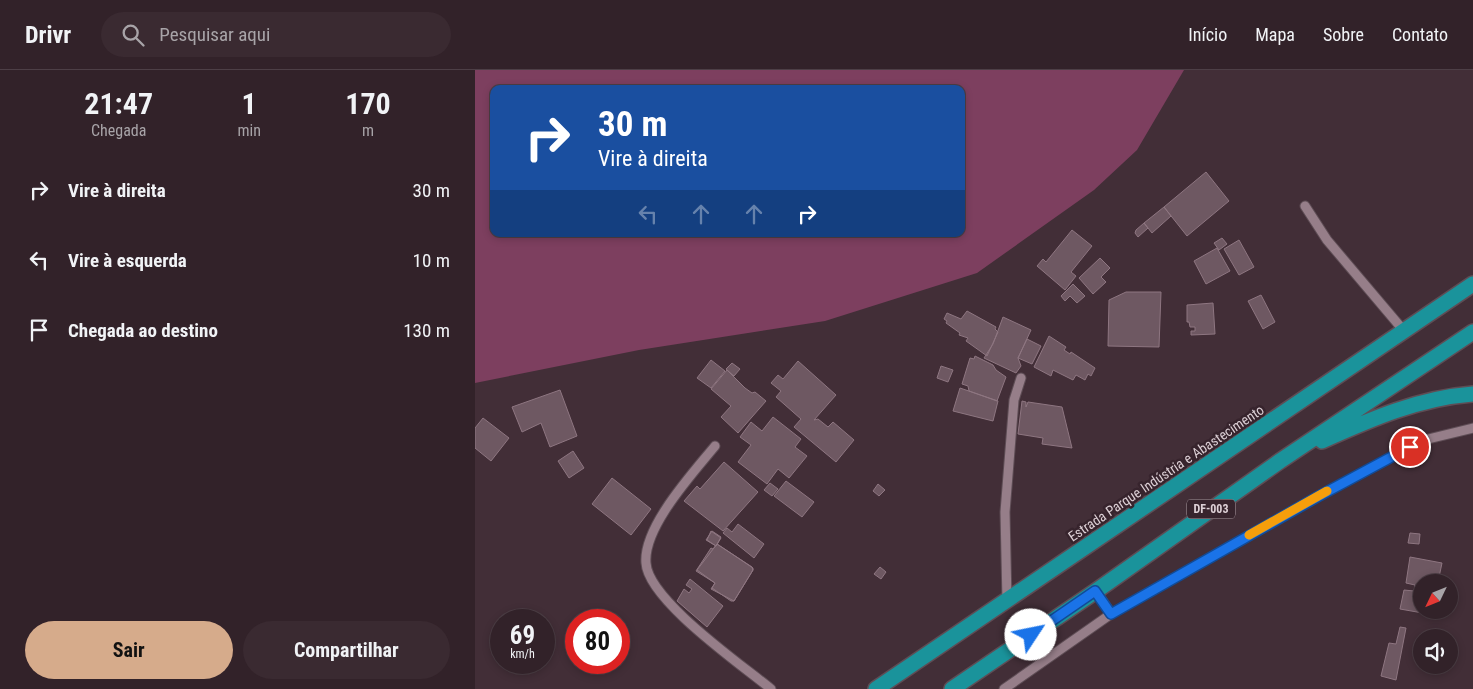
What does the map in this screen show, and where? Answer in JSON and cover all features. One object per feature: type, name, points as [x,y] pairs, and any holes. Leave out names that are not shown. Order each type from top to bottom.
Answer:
[{"type":"highway","name":"Estrada Parque Indústria e Abastecimento","points":[[876,689],[1473,284]]},
{"type":"highway","name":"DF-003","points":[[951,689],[1095,591],[1280,460],[1473,332]]},
{"type":"highway","points":[[1280,460],[1401,408],[1417,403],[1473,394]]},
{"type":"street","points":[[1305,206],[1327,240],[1404,331]]},
{"type":"street","points":[[1007,601],[1005,512],[1014,400],[1021,378]]},
{"type":"street","points":[[1003,689],[1111,614],[1382,461],[1424,440],[1473,428]]},
{"type":"street","points":[[715,446],[673,497],[649,544],[646,563],[652,582],[662,597],[679,614],[771,689]]},
{"type":"street","points":[[1095,591],[1111,614]]},
{"type":"shaded area","points":[[475,70],[1184,70],[1137,150],[1094,190],[977,273],[825,321],[639,350],[475,383]]},
{"type":"building","points":[[1206,172],[1229,201],[1187,236],[1164,207]]},
{"type":"building","points":[[1164,207],[1171,216],[1152,233],[1144,223]]},
{"type":"building","points":[[1144,223],[1148,228],[1138,237],[1135,233],[1136,230]]},
{"type":"building","points":[[1072,230],[1092,246],[1071,272],[1076,276],[1065,290],[1037,266],[1043,259],[1046,262]]},
{"type":"building","points":[[1222,238],[1227,244],[1219,250],[1214,243]]},
{"type":"building","points":[[1239,240],[1254,267],[1239,275],[1224,249]]},
{"type":"building","points":[[1217,248],[1230,271],[1206,284],[1194,261]]},
{"type":"building","points":[[1100,258],[1110,268],[1101,277],[1106,282],[1093,294],[1079,278]]},
{"type":"building","points":[[1073,284],[1085,296],[1077,303],[1070,296],[1065,301],[1061,296]]},
{"type":"building","points":[[1126,292],[1161,292],[1159,347],[1108,346],[1109,300]]},
{"type":"building","points":[[1261,295],[1275,322],[1263,329],[1248,301]]},
{"type":"building","points":[[1213,303],[1215,334],[1191,335],[1191,331],[1195,331],[1195,327],[1190,327],[1189,322],[1187,322],[1187,305]]},
{"type":"building","points":[[967,311],[996,327],[995,329],[998,332],[987,356],[966,341],[968,338],[959,335],[960,333],[946,323],[947,321],[944,319],[947,313],[961,319]]},
{"type":"building","points":[[1003,317],[1031,330],[1018,358],[1021,366],[1016,373],[984,358],[993,344]]},
{"type":"building","points":[[1049,336],[1066,347],[1064,350],[1070,354],[1071,352],[1095,368],[1091,376],[1088,374],[1085,380],[1076,375],[1073,380],[1053,370],[1051,376],[1034,367]]},
{"type":"building","points":[[1027,339],[1041,346],[1032,364],[1018,358]]},
{"type":"building","points":[[975,356],[993,365],[996,370],[1006,377],[997,401],[969,391],[968,386],[962,384],[970,358],[974,359]]},
{"type":"building","points":[[711,360],[725,371],[711,388],[697,378]]},
{"type":"building","points":[[798,361],[836,395],[814,420],[818,419],[828,427],[833,422],[854,440],[836,462],[794,427],[801,419],[776,397],[781,391],[771,383],[778,375],[783,379]]},
{"type":"building","points":[[732,363],[740,369],[734,376],[726,369]]},
{"type":"building","points":[[941,366],[953,370],[948,382],[937,378]]},
{"type":"building","points":[[727,370],[745,388],[752,393],[755,392],[766,401],[738,433],[721,417],[731,406],[711,389]]},
{"type":"building","points":[[960,388],[998,401],[993,421],[953,411]]},
{"type":"building","points":[[560,390],[577,436],[550,447],[541,423],[522,432],[512,407]]},
{"type":"building","points":[[1022,401],[1026,402],[1026,407],[1028,402],[1062,407],[1072,448],[1042,444],[1043,438],[1018,434]]},
{"type":"building","points":[[773,417],[801,439],[795,447],[807,456],[789,478],[778,469],[767,484],[738,462],[751,445],[740,437],[751,422],[762,431]]},
{"type":"building","points":[[483,418],[509,438],[491,461],[475,448],[475,428]]},
{"type":"building","points":[[573,451],[584,468],[569,478],[558,461]]},
{"type":"building","points":[[724,462],[758,492],[723,531],[684,501],[697,486],[700,489]]},
{"type":"building","points":[[612,478],[651,509],[631,535],[592,504]]},
{"type":"building","points":[[786,481],[814,502],[802,517],[774,496]]},
{"type":"building","points":[[770,483],[778,489],[772,496],[764,490]]},
{"type":"building","points":[[878,484],[885,490],[879,496],[873,491]]},
{"type":"building","points":[[738,524],[764,544],[754,558],[723,533],[727,528],[732,532]]},
{"type":"building","points":[[711,531],[721,538],[716,546],[707,540]]},
{"type":"building","points":[[712,531],[721,537],[716,546],[706,540]]},
{"type":"building","points":[[1410,533],[1420,534],[1419,544],[1408,543]]},
{"type":"building","points":[[717,544],[752,567],[753,570],[734,601],[731,601],[712,588],[715,583],[697,570]]},
{"type":"building","points":[[717,544],[753,568],[734,601],[711,589],[715,583],[696,571],[711,548],[713,549]]},
{"type":"building","points":[[1410,557],[1442,563],[1440,574],[1413,574],[1413,585],[1406,583]]},
{"type":"building","points":[[880,567],[886,572],[881,579],[874,574]]},
{"type":"building","points":[[690,579],[723,606],[707,627],[677,601],[684,589],[689,593],[692,589],[686,585]]},
{"type":"building","points":[[1404,590],[1413,591],[1413,611],[1400,609]]},
{"type":"building","points":[[1400,627],[1406,628],[1396,680],[1381,676],[1389,643],[1396,644]]},
{"type":"slow traffic","points":[[1249,535],[1327,491]]},
{"type":"route","points":[[1031,635],[1095,591],[1111,614],[1319,496],[1410,447]]}]
